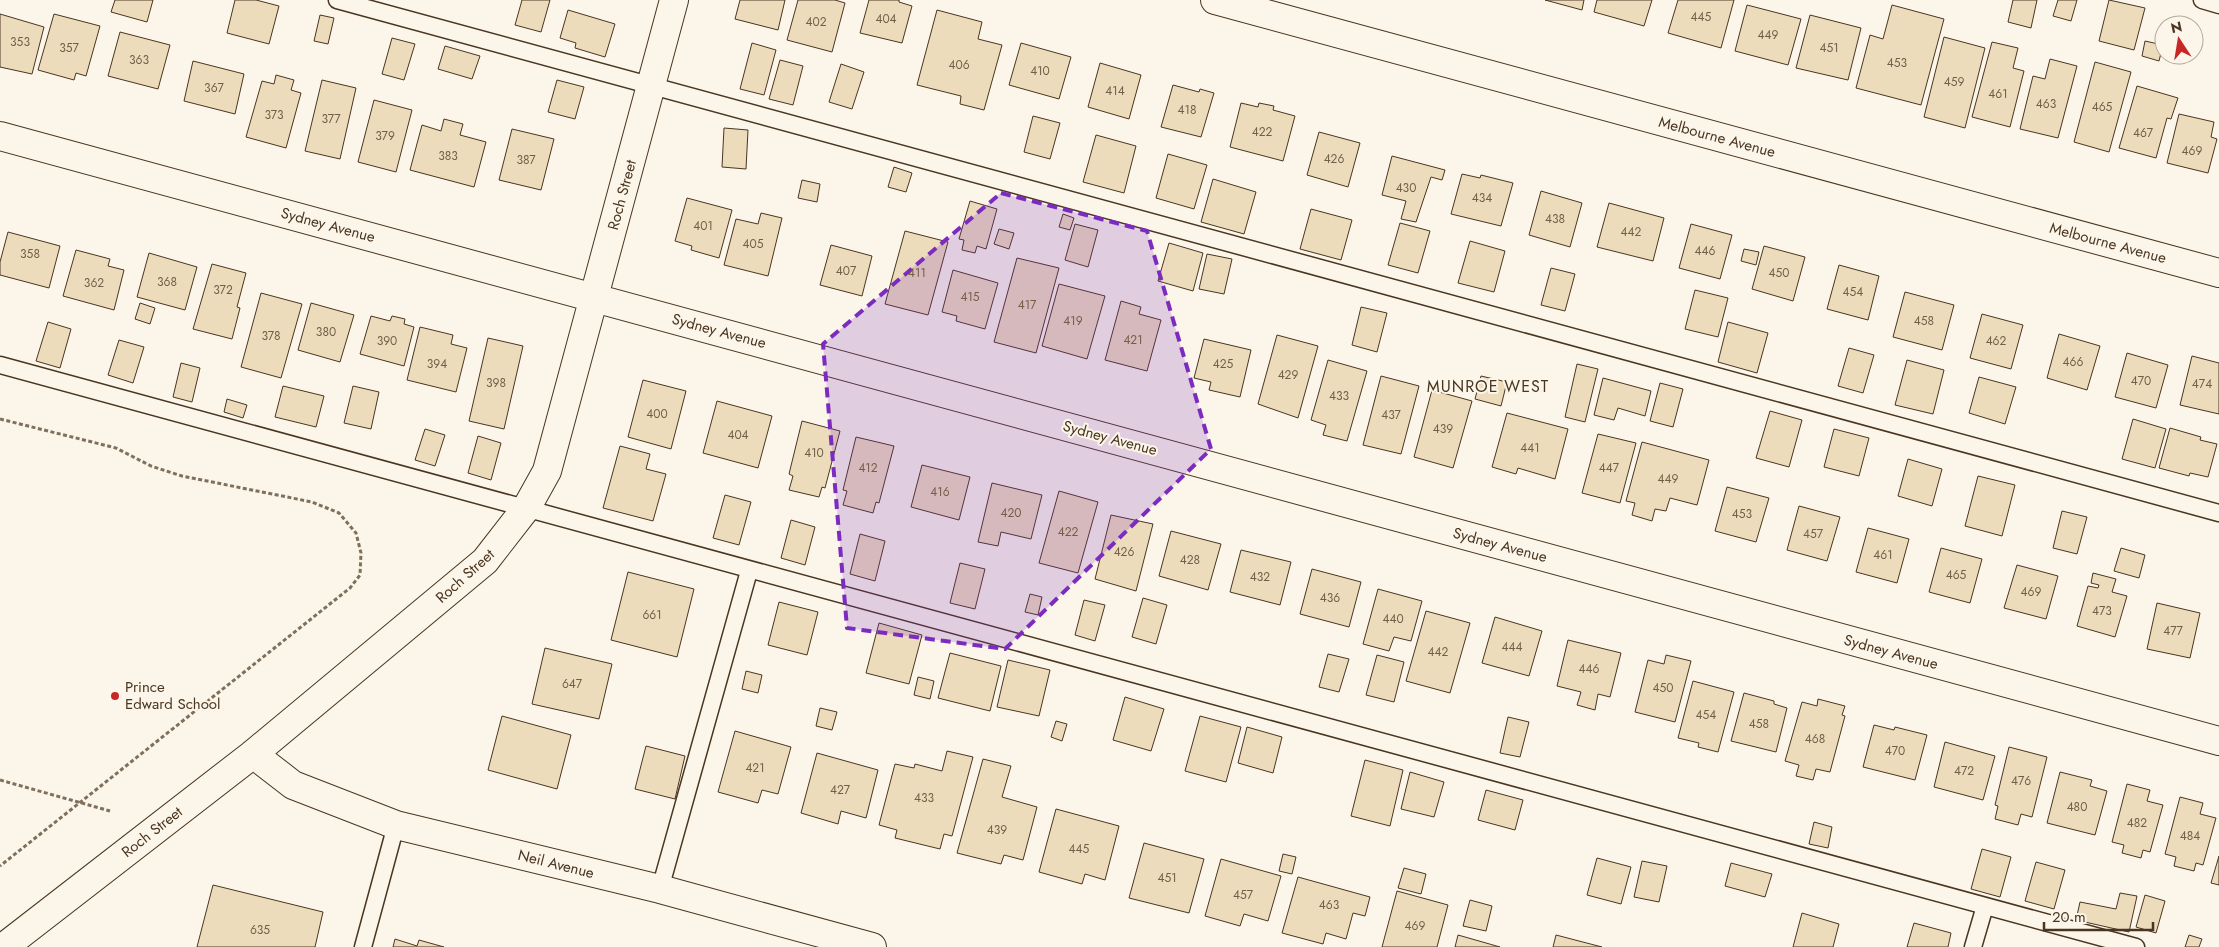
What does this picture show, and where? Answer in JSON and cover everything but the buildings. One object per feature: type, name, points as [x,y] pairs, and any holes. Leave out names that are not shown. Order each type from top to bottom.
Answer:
[{"type":"street","name":"Roch Street","points":[[4,947],[253,754],[485,561],[527,507],[547,471],[674,0]]},
{"type":"street","name":"Melbourne Avenue","points":[[1215,0],[2219,273]]},
{"type":"street","name":"Sydney Avenue","points":[[0,136],[2219,741]]},
{"type":"street","name":"Neil Avenue","points":[[253,754],[293,785],[396,825],[660,889],[872,947]]},
{"type":"lane","points":[[337,0],[2219,512]]},
{"type":"lane","points":[[2202,0],[2219,5]]},
{"type":"lane","points":[[0,365],[527,507],[749,571],[2136,947]]},
{"type":"lane","points":[[660,889],[749,571]]},
{"type":"lane","points":[[363,947],[396,825]]},
{"type":"lane","points":[[1973,947],[1985,906]]},
{"type":"path","points":[[0,419],[116,448],[151,466],[182,476],[312,502],[339,513],[356,533],[361,553],[360,575],[350,588],[0,866]]},
{"type":"path","points":[[0,780],[110,811]]},
{"type":"highlighted area","points":[[1001,193],[1147,231],[1211,449],[1005,649],[847,628],[823,344]]},
{"type":"place","name":"Prince Edward School","points":[[115,696]]},
{"type":"district","name":"MUNROE WEST","points":[[1488,386]]}]
